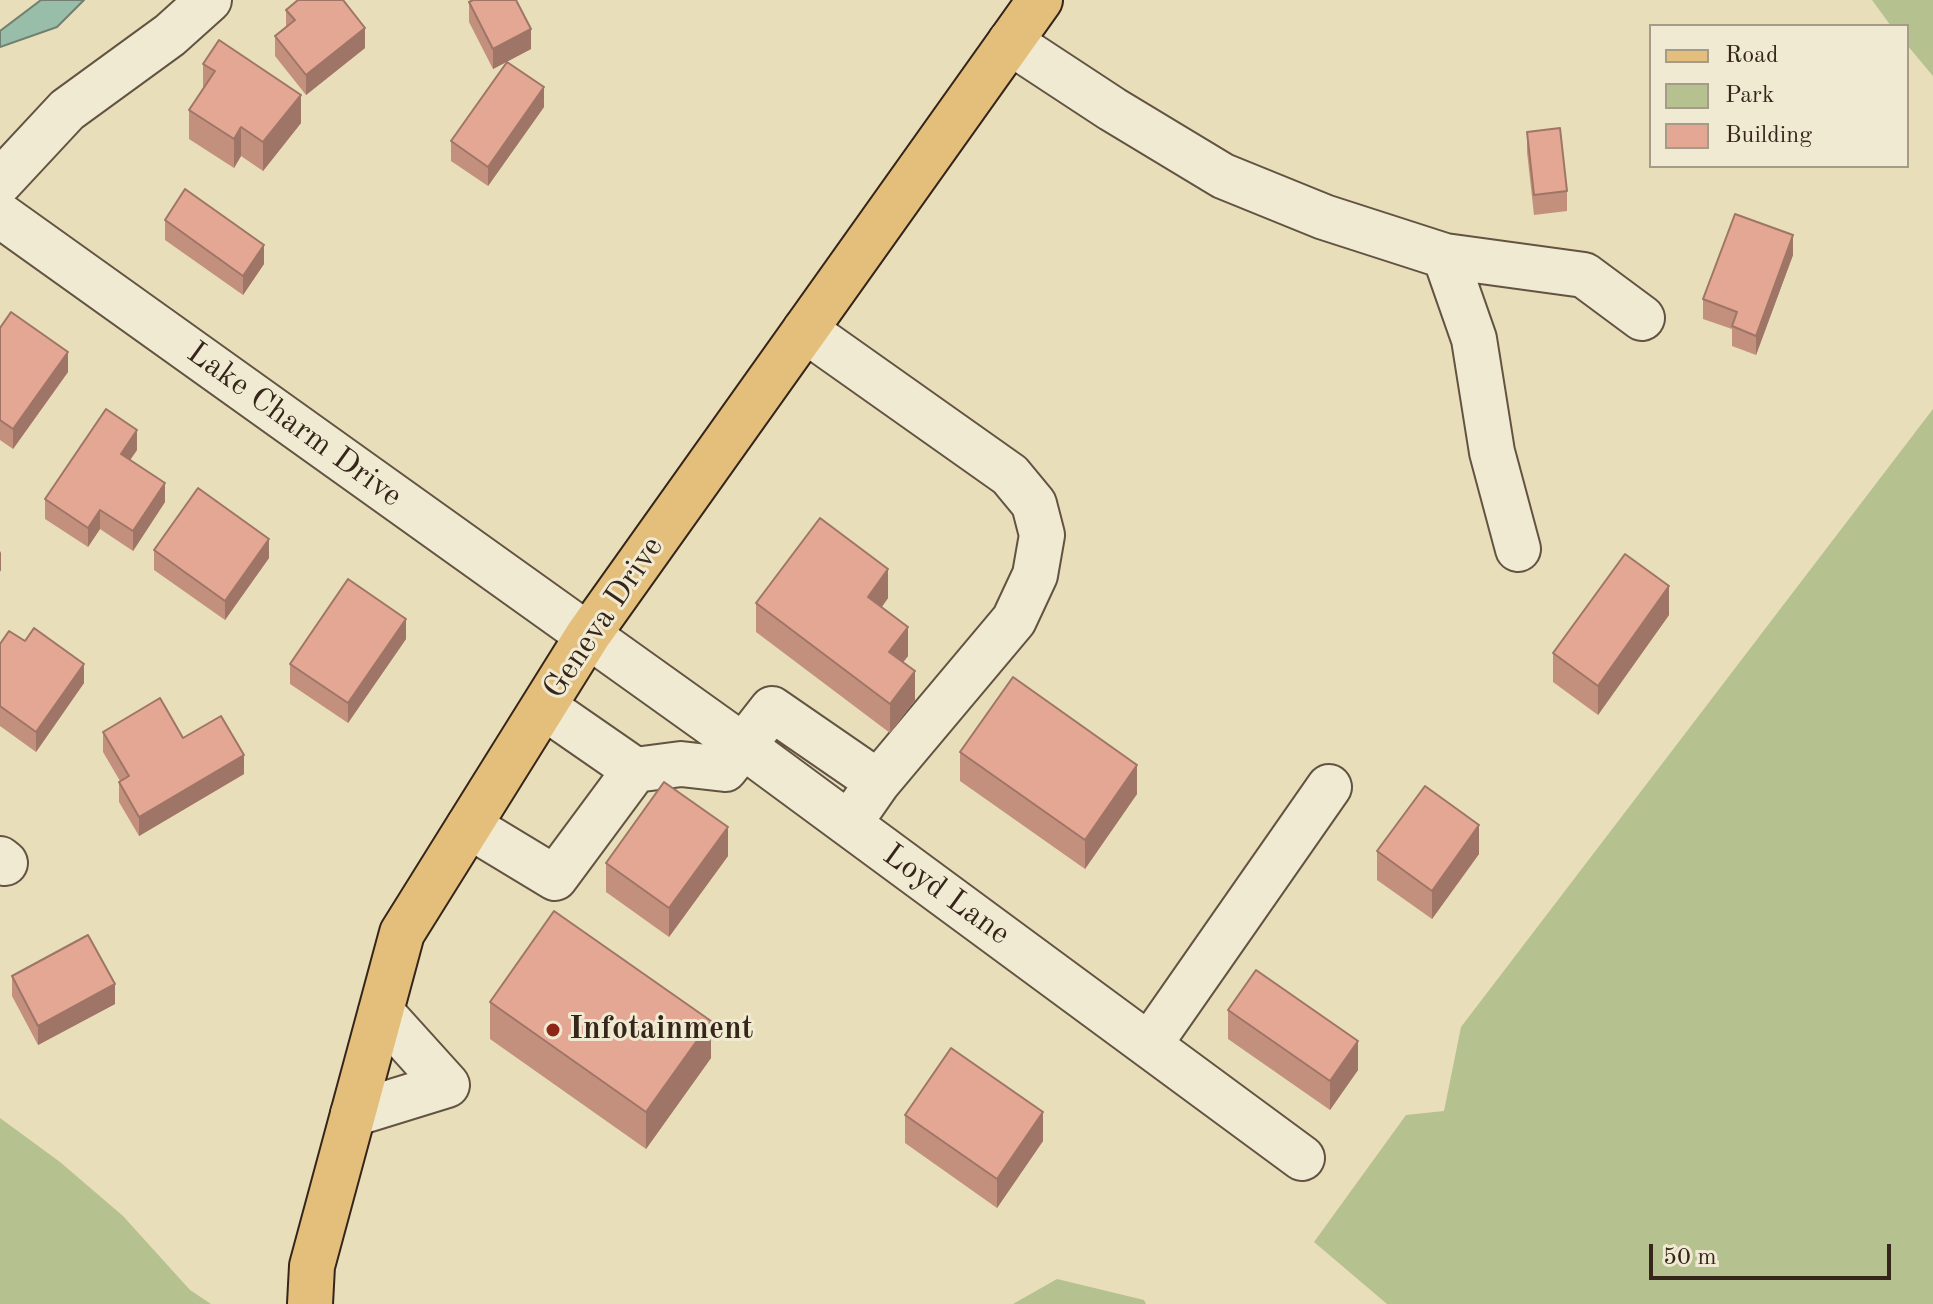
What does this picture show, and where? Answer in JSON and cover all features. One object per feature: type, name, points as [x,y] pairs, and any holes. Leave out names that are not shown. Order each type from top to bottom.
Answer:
[{"type":"main road","name":"Geneva Drive","points":[[310,1304],[312,1266],[402,933],[588,635],[1040,0]]},
{"type":"street","points":[[0,182],[67,110],[170,35],[209,0]]},
{"type":"street","points":[[1010,42],[1223,176],[1324,217],[1445,256],[1584,275],[1642,318]]},
{"type":"street","name":"Lake Charm Drive","points":[[0,215],[588,635]]},
{"type":"street","points":[[1445,256],[1474,339],[1492,452],[1518,549]]},
{"type":"street","points":[[805,330],[1010,475],[1034,504],[1042,535],[1035,575],[1014,620],[878,782],[849,823]]},
{"type":"street","name":"Loyd Lane","points":[[588,635],[849,823],[1302,1158]]},
{"type":"street","points":[[544,707],[635,770],[681,764],[725,769],[772,709],[878,782]]},
{"type":"street","points":[[469,826],[555,878],[635,770]]},
{"type":"street","points":[[1149,1045],[1329,787]]},
{"type":"street","points":[[353,1114],[447,1085],[381,1012]]},
{"type":"green space","points":[[1872,0],[1933,0],[1933,76],[1909,47],[1909,24],[1890,24]]},
{"type":"green space","points":[[1933,409],[1933,1304],[1387,1304],[1314,1242],[1406,1115],[1444,1111],[1461,1027]]},
{"type":"green space","points":[[0,1118],[60,1162],[123,1216],[190,1290],[211,1304],[0,1304]]},
{"type":"green space","points":[[1057,1279],[1144,1300],[1146,1304],[1013,1304]]},
{"type":"shaded area","points":[[41,0],[84,0],[57,27],[0,47],[0,31]]},
{"type":"building","points":[[298,0],[343,0],[365,28],[306,75],[275,36],[295,20],[286,10]]},
{"type":"building","points":[[516,0],[531,29],[493,49],[469,2]]},
{"type":"building","points":[[219,40],[301,95],[263,142],[241,127],[234,139],[189,110],[215,71],[203,64]]},
{"type":"building","points":[[507,62],[544,87],[488,167],[451,141]]},
{"type":"building","points":[[1560,128],[1567,191],[1534,195],[1527,132]]},
{"type":"building","points":[[185,189],[264,245],[243,276],[165,220]]},
{"type":"building","points":[[1735,214],[1793,235],[1756,336],[1732,326],[1737,312],[1703,299]]},
{"type":"building","points":[[11,312],[68,352],[13,429],[0,420],[0,328]]},
{"type":"building","points":[[106,409],[137,430],[121,454],[165,483],[133,531],[100,510],[88,528],[45,499]]},
{"type":"building","points":[[198,488],[269,539],[225,601],[154,550]]},
{"type":"building","points":[[820,518],[888,569],[868,597],[908,627],[889,652],[915,671],[890,704],[756,603]]},
{"type":"building","points":[[1625,554],[1669,586],[1598,686],[1553,653]]},
{"type":"building","points":[[348,579],[406,619],[348,703],[290,664]]},
{"type":"building","points":[[34,628],[84,664],[36,732],[0,706],[0,644],[9,631],[25,641]]},
{"type":"building","points":[[1013,677],[1137,765],[1085,840],[960,752]]},
{"type":"building","points":[[160,698],[183,738],[221,716],[244,755],[139,817],[119,782],[129,776],[103,732]]},
{"type":"building","points":[[664,782],[728,827],[669,908],[606,863]]},
{"type":"building","points":[[1425,786],[1479,825],[1432,891],[1377,851]]},
{"type":"building","points":[[554,911],[711,1021],[646,1112],[490,1002]]},
{"type":"building","points":[[88,935],[115,984],[38,1026],[12,976]]},
{"type":"building","points":[[1256,970],[1358,1041],[1330,1081],[1228,1010]]},
{"type":"building","points":[[951,1048],[1043,1112],[997,1179],[905,1115]]},
{"type":"place","name":"Infotainment","points":[[553,1030]]}]
